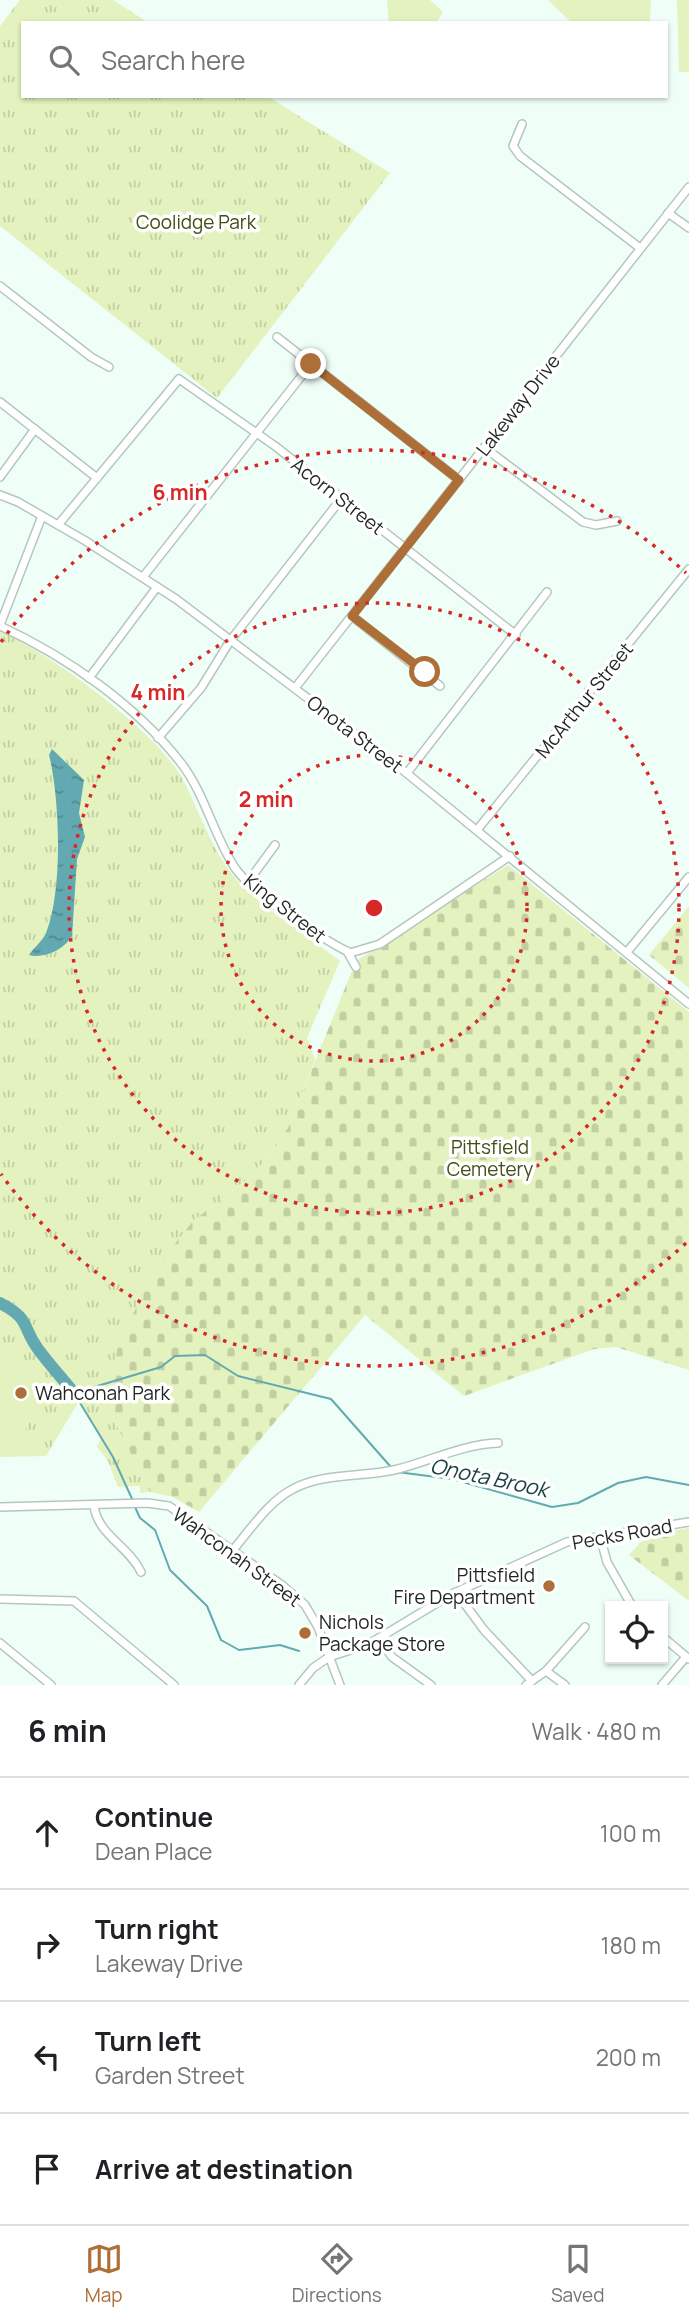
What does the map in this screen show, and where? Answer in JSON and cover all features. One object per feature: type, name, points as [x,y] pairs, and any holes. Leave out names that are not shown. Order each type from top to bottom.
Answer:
[{"type":"street","points":[[522,124],[513,142],[520,156],[640,248]]},
{"type":"street","name":"Lakeway Drive","points":[[295,688],[689,187]]},
{"type":"street","points":[[668,214],[689,228]]},
{"type":"street","points":[[0,286],[81,350],[109,367]]},
{"type":"street","points":[[277,337],[459,480]]},
{"type":"street","points":[[143,577],[311,364]]},
{"type":"street","name":"Acorn Street","points":[[97,478],[179,379],[226,409],[516,635]]},
{"type":"street","points":[[0,402],[97,478],[58,525]]},
{"type":"street","points":[[0,477],[35,429]]},
{"type":"street","points":[[485,448],[583,522],[596,525],[617,521]]},
{"type":"street","name":"Onota Street","points":[[0,495],[58,525],[143,577],[295,688],[510,856],[689,1004]]},
{"type":"street","points":[[158,738],[201,688],[230,641],[341,499]]},
{"type":"street","points":[[0,626],[42,516]]},
{"type":"street","name":"McArthur Street","points":[[477,830],[689,569]]},
{"type":"street","points":[[89,678],[157,587]]},
{"type":"street","points":[[407,774],[547,592]]},
{"type":"street","points":[[352,616],[440,686]]},
{"type":"street","name":"King Street","points":[[0,626],[32,641],[89,678],[158,738],[183,765],[235,867],[248,882],[309,928],[346,951]]},
{"type":"street","points":[[248,882],[275,845]]},
{"type":"street","points":[[346,951],[360,952],[380,944],[510,856]]},
{"type":"street","points":[[626,952],[689,877]]},
{"type":"street","points":[[346,951],[356,967]]},
{"type":"street","points":[[233,1550],[267,1511],[294,1488],[316,1481],[394,1470],[472,1447],[498,1443]]},
{"type":"street","name":"Wahconah Street","points":[[0,1507],[121,1504],[169,1506],[233,1550],[304,1605],[318,1627],[340,1685]]},
{"type":"street","points":[[94,1505],[95,1519],[102,1529],[135,1560],[141,1572]]},
{"type":"street","name":"Pecks Road","points":[[329,1657],[380,1638],[456,1592],[567,1542],[689,1522]]},
{"type":"street","points":[[600,1536],[607,1562],[629,1601]]},
{"type":"street","points":[[456,1592],[529,1683],[546,1671],[585,1627]]},
{"type":"street","points":[[0,1599],[74,1601],[174,1685]]},
{"type":"street","points":[[380,1638],[392,1657],[431,1685]]},
{"type":"street","points":[[662,1685],[688,1658],[668,1641]]},
{"type":"street","points":[[0,1643],[48,1684]]},
{"type":"street","points":[[299,1685],[313,1668],[329,1657]]},
{"type":"street","points":[[546,1671],[565,1685]]},
{"type":"green space","name":"Coolidge Park","points":[[20,0],[113,0],[146,21],[21,21],[21,98],[270,98],[390,173],[217,398],[0,226],[0,26]]},
{"type":"green space","points":[[387,0],[430,0],[443,12],[437,21],[389,21]]},
{"type":"green space","points":[[548,0],[651,0],[650,21],[570,21]]},
{"type":"green space","points":[[677,0],[689,0],[689,72],[679,72]]},
{"type":"green space","name":"Wahconah Park","points":[[0,632],[72,674],[148,737],[181,776],[212,842],[236,879],[272,911],[340,961],[307,1038],[315,1060],[288,1128],[255,1173],[193,1221],[110,1412],[150,1492],[140,1493],[140,1486],[118,1487],[108,1461],[97,1447],[101,1439],[79,1401],[46,1456],[0,1457]]},
{"type":"green space","name":"Pittsfield Cemetery","points":[[508,865],[689,1012],[689,1370],[616,1347],[594,1349],[464,1396],[365,1315],[199,1512],[173,1497],[150,1492],[110,1412],[108,1399],[119,1341],[159,1264],[193,1221],[255,1173],[288,1128],[356,961]]},
{"type":"green space","points":[[689,906],[689,988],[649,955]]},
{"type":"green space","name":"Wahconah Park","points":[[0,1343],[43,1397],[15,1449],[0,1446]]},
{"type":"green space","points":[[689,1528],[689,1601],[629,1555],[647,1535]]},
{"type":"water","points":[[52,749],[84,780],[79,813],[85,837],[77,859],[72,936],[59,949],[35,956],[29,955],[46,933],[55,894],[57,870],[56,795],[49,755]]},
{"type":"waterway","points":[[0,1303],[22,1319],[38,1349],[74,1393]]},
{"type":"waterway","name":"Onota Brook","points":[[133,1501],[113,1457],[74,1393],[161,1367],[175,1356],[205,1355],[238,1376],[331,1399],[390,1466]]},
{"type":"waterway","name":"Onota Brook","points":[[397,1472],[452,1479],[552,1507],[578,1503],[618,1483],[646,1477],[689,1485]]},
{"type":"waterway","points":[[135,1507],[140,1518],[155,1530],[170,1570],[207,1606],[221,1640],[239,1650],[280,1645],[299,1651]]},
{"type":"place","name":"Wahconah Park","points":[[21,1393]]},
{"type":"place","name":"Pittsfield Fire Department","points":[[549,1586]]},
{"type":"place","name":"Nichols Package Store","points":[[305,1633]]},
{"type":"route","points":[[311,364],[459,480],[352,616],[425,672]]}]
